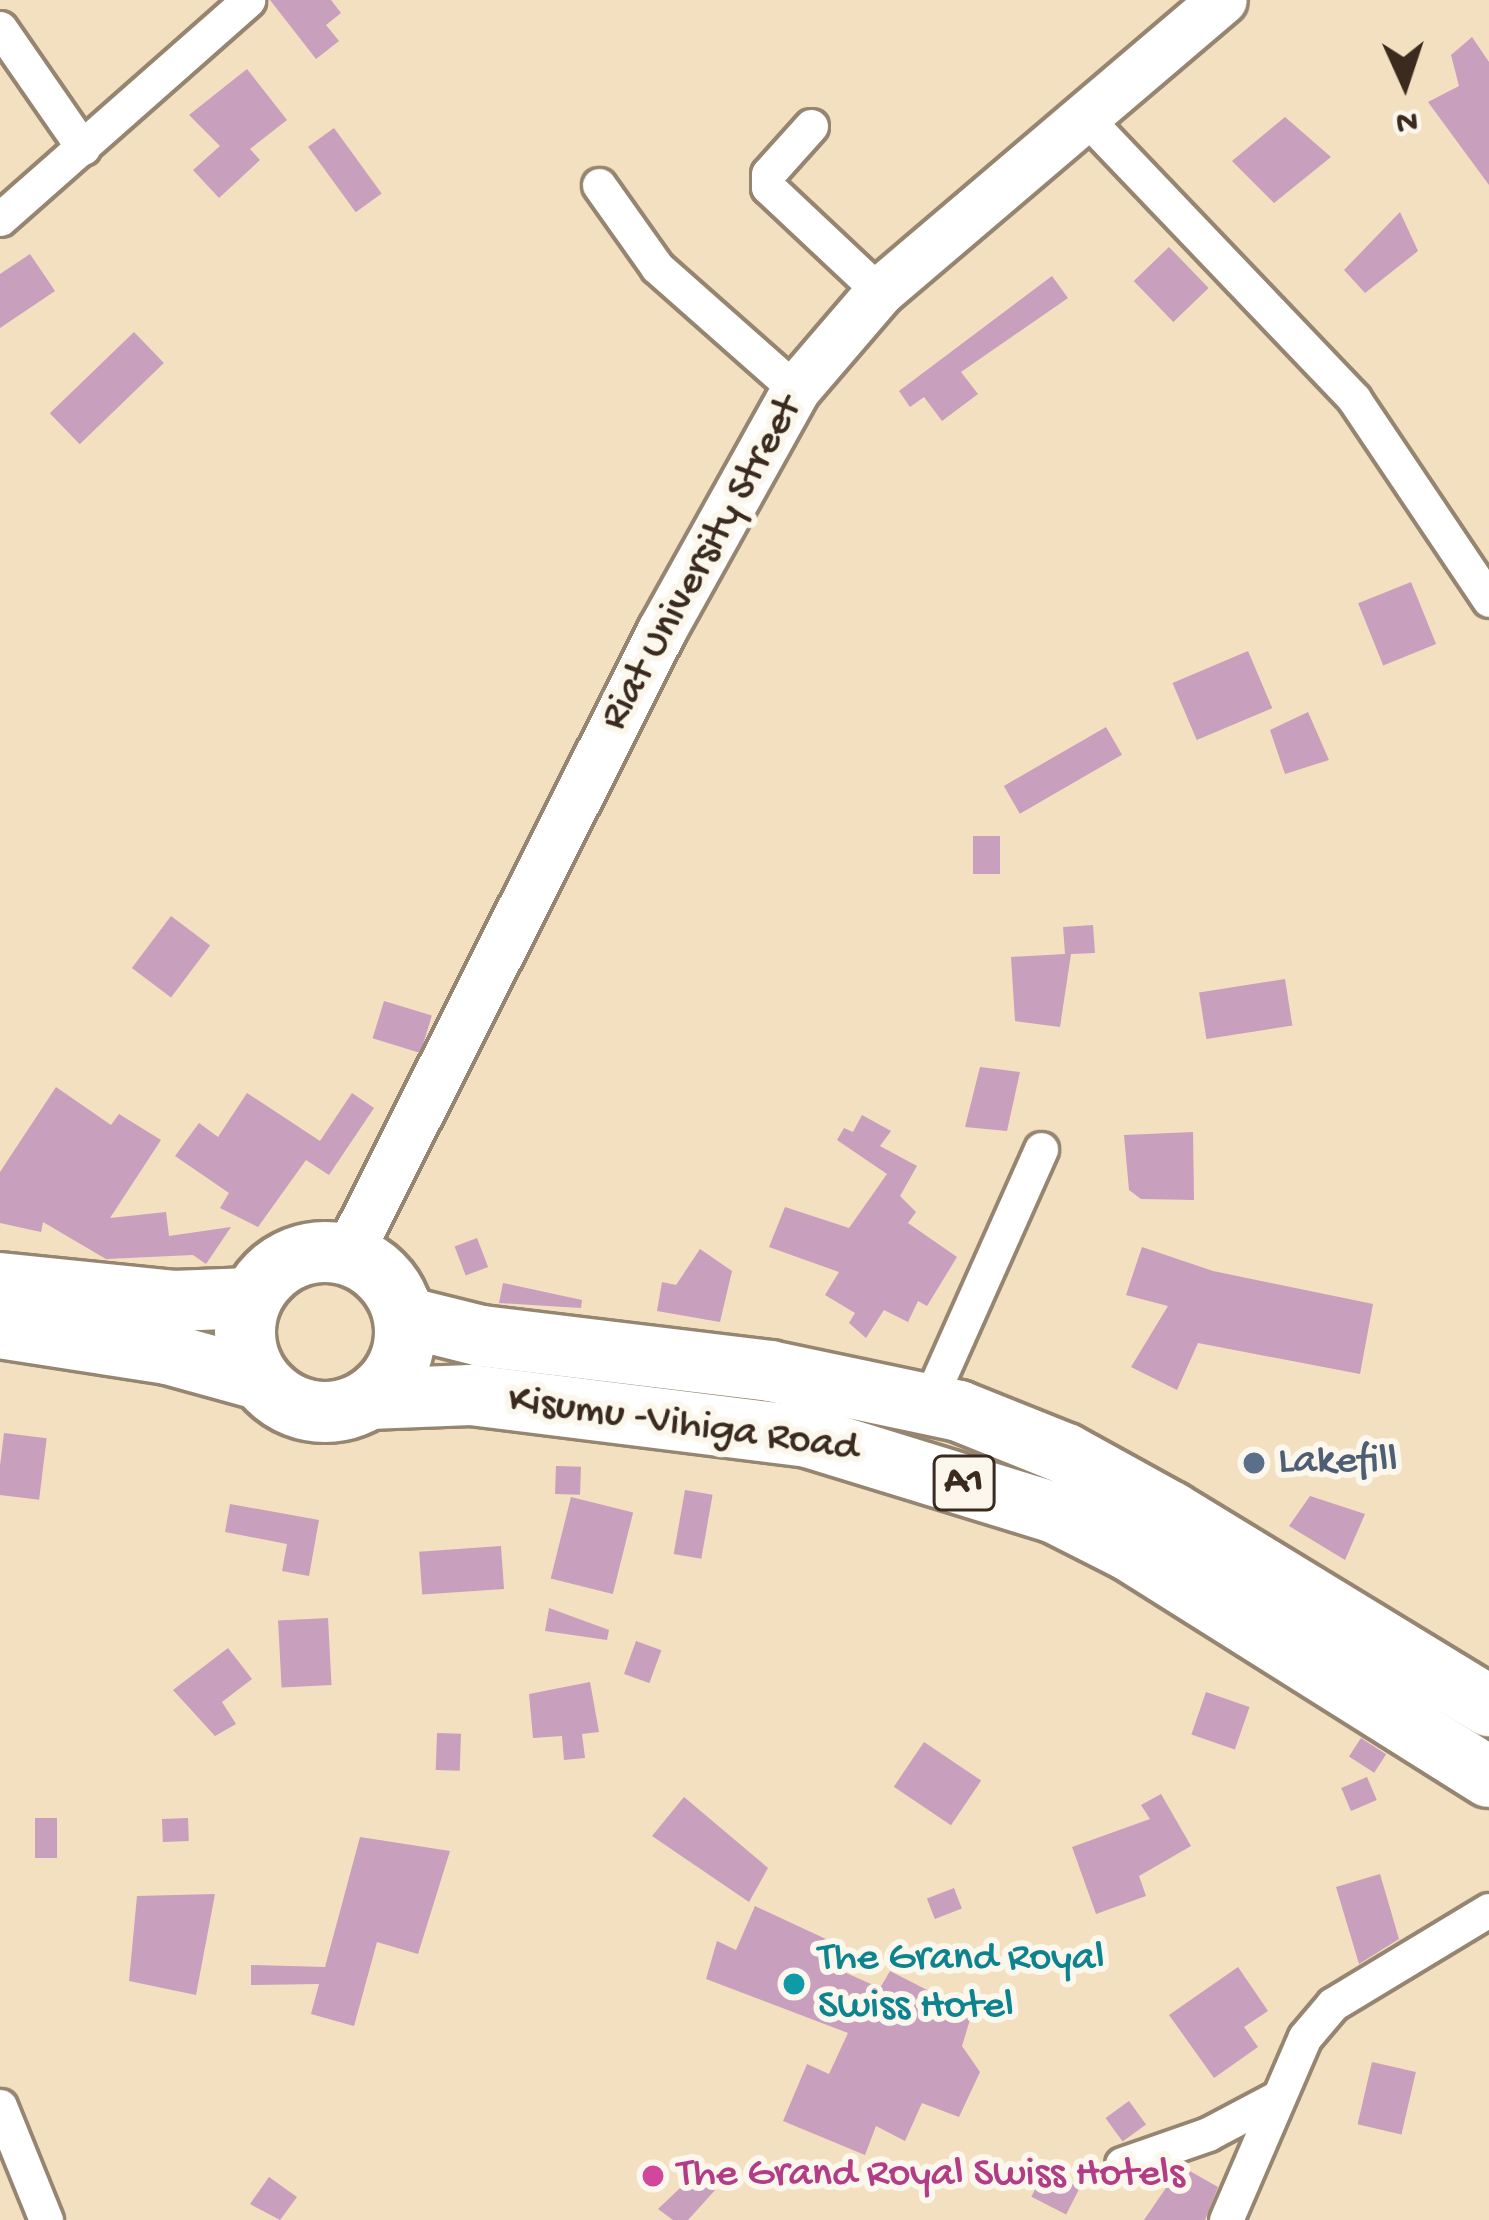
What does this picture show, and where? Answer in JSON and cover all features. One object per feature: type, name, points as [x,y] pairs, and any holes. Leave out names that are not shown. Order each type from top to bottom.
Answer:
[{"type":"highway","points":[[258,1378],[246,1353],[251,1298],[287,1261],[311,1252],[348,1255],[382,1274],[405,1317],[399,1366],[369,1399]]},
{"type":"highway","points":[[0,1283],[173,1301],[251,1298]]},
{"type":"highway","name":"Kisumu -Vihiga Road","points":[[405,1317],[481,1336],[770,1371],[928,1403],[1066,1454],[1481,1692]]},
{"type":"highway","name":"A1","points":[[0,1328],[168,1354],[258,1378],[304,1410],[332,1413],[369,1399]]},
{"type":"highway","name":"Kisumu -Vihiga Road","points":[[369,1399],[471,1395],[808,1437],[1055,1513],[1130,1551],[1489,1777]]},
{"type":"street","points":[[0,219],[248,0]]},
{"type":"street","name":"Riat University Street","points":[[348,1255],[662,632],[796,390],[880,292],[1223,0]]},
{"type":"street","points":[[0,28],[82,148]]},
{"type":"street","points":[[1084,116],[1354,399],[1489,600]]},
{"type":"street","points":[[812,126],[768,174],[768,187],[880,292]]},
{"type":"street","points":[[599,185],[657,267],[796,390]]},
{"type":"street","points":[[928,1403],[1041,1149]]},
{"type":"street","points":[[1226,2220],[1305,2036],[1333,2004],[1489,1910]]},
{"type":"street","points":[[1123,2164],[1208,2134],[1276,2098]]},
{"type":"street","points":[[0,2106],[46,2220]]},
{"type":"building","points":[[270,0],[331,0],[341,13],[326,25],[339,41],[316,59]]},
{"type":"building","points":[[1472,37],[1489,62],[1489,185],[1428,102],[1459,86],[1451,55]]},
{"type":"building","points":[[247,69],[287,120],[250,149],[260,160],[219,198],[193,170],[220,146],[189,115]]},
{"type":"building","points":[[1285,117],[1331,157],[1274,203],[1232,161]]},
{"type":"building","points":[[334,128],[382,194],[356,212],[308,147]]},
{"type":"building","points":[[1400,212],[1418,251],[1365,293],[1344,270]]},
{"type":"building","points":[[1169,247],[1209,288],[1173,322],[1134,281]]},
{"type":"building","points":[[30,254],[55,291],[0,328],[0,274]]},
{"type":"building","points":[[1052,276],[1068,298],[961,372],[978,394],[942,421],[924,397],[910,407],[899,391]]},
{"type":"building","points":[[134,332],[164,363],[80,444],[50,413]]},
{"type":"building","points":[[1411,582],[1436,644],[1383,665],[1358,603]]},
{"type":"building","points":[[1248,651],[1272,708],[1197,740],[1173,683]]},
{"type":"building","points":[[1308,712],[1329,760],[1285,774],[1270,730]]},
{"type":"building","points":[[1106,727],[1122,755],[1020,814],[1004,786]]},
{"type":"building","points":[[973,836],[1000,836],[1000,874],[973,874]]},
{"type":"building","points":[[171,916],[210,945],[171,997],[132,968]]},
{"type":"building","points":[[1093,925],[1095,953],[1071,954],[1060,1027],[1015,1021],[1011,957],[1065,954],[1063,927]]},
{"type":"building","points":[[1285,979],[1292,1025],[1206,1039],[1199,993]]},
{"type":"building","points":[[384,1001],[432,1016],[420,1053],[373,1038]]},
{"type":"building","points":[[980,1067],[1020,1072],[1007,1131],[965,1127]]},
{"type":"building","points":[[56,1087],[111,1125],[119,1114],[161,1140],[110,1218],[166,1212],[169,1236],[231,1227],[206,1264],[193,1255],[106,1259],[43,1222],[41,1232],[0,1223],[0,1172]]},
{"type":"building","points":[[247,1093],[320,1141],[352,1093],[374,1108],[329,1175],[306,1160],[258,1227],[220,1208],[229,1193],[175,1156],[199,1123],[218,1137]]},
{"type":"building","points":[[862,1115],[891,1131],[880,1146],[917,1166],[900,1196],[916,1212],[908,1223],[957,1257],[927,1306],[918,1301],[908,1322],[884,1310],[866,1338],[849,1323],[855,1313],[825,1295],[839,1272],[769,1247],[785,1207],[849,1228],[887,1174],[837,1140],[844,1128],[853,1132]]},
{"type":"building","points":[[1193,1132],[1194,1200],[1141,1199],[1129,1190],[1124,1135]]},
{"type":"building","points":[[477,1238],[488,1267],[466,1276],[455,1247]]},
{"type":"building","points":[[1142,1247],[1213,1271],[1373,1304],[1360,1374],[1198,1343],[1177,1390],[1131,1367],[1168,1306],[1126,1295]]},
{"type":"building","points":[[700,1249],[732,1271],[720,1322],[657,1311],[662,1282],[676,1285]]},
{"type":"building","points":[[503,1283],[582,1300],[581,1308],[499,1303]]},
{"type":"building","points":[[4,1433],[47,1438],[39,1500],[0,1495]]},
{"type":"building","points":[[556,1466],[581,1467],[580,1495],[555,1494]]},
{"type":"building","points":[[685,1490],[713,1495],[701,1559],[674,1554]]},
{"type":"building","points":[[1310,1496],[1365,1514],[1345,1560],[1289,1526]]},
{"type":"building","points":[[571,1497],[633,1512],[613,1594],[551,1579]]},
{"type":"building","points":[[230,1504],[319,1520],[309,1576],[282,1571],[287,1544],[225,1532]]},
{"type":"building","points":[[501,1546],[504,1589],[422,1595],[419,1552]]},
{"type":"building","points":[[549,1608],[609,1630],[607,1640],[545,1631]]},
{"type":"building","points":[[328,1618],[332,1685],[282,1688],[278,1621]]},
{"type":"building","points":[[636,1641],[661,1650],[649,1683],[624,1674]]},
{"type":"building","points":[[228,1648],[252,1679],[222,1702],[236,1724],[215,1736],[173,1690]]},
{"type":"building","points":[[590,1682],[599,1732],[582,1734],[585,1758],[564,1760],[562,1736],[533,1738],[529,1694]]},
{"type":"building","points":[[1206,1692],[1249,1707],[1235,1750],[1191,1735]]},
{"type":"building","points":[[437,1733],[461,1734],[460,1771],[436,1770]]},
{"type":"building","points":[[1361,1738],[1386,1754],[1374,1773],[1349,1756]]},
{"type":"building","points":[[924,1742],[981,1781],[951,1825],[894,1787]]},
{"type":"building","points":[[1367,1777],[1377,1800],[1351,1811],[1341,1788]]},
{"type":"building","points":[[1161,1794],[1191,1846],[1139,1876],[1146,1896],[1096,1914],[1072,1847],[1150,1819],[1141,1805]]},
{"type":"building","points":[[684,1797],[768,1868],[749,1902],[652,1836]]},
{"type":"building","points":[[35,1818],[57,1818],[57,1858],[35,1858]]},
{"type":"building","points":[[188,1818],[189,1841],[163,1842],[162,1819]]},
{"type":"building","points":[[360,1837],[450,1851],[418,1954],[377,1942],[354,2026],[311,2014],[319,1984],[251,1985],[251,1965],[325,1967]]},
{"type":"building","points":[[1380,1874],[1399,1939],[1359,1964],[1336,1887]]},
{"type":"building","points":[[954,1888],[962,1909],[935,1919],[927,1898]]},
{"type":"building","points":[[215,1894],[196,1995],[129,1981],[137,1896]]},
{"type":"building","points":[[755,1906],[843,1947],[835,1968],[880,1988],[890,1971],[972,2013],[962,2046],[980,2072],[959,2117],[922,2103],[905,2141],[876,2126],[865,2155],[783,2121],[807,2064],[829,2074],[848,2033],[706,1979],[717,1941],[736,1950]]},
{"type":"building","points":[[1238,1967],[1268,2011],[1244,2027],[1258,2047],[1214,2078],[1169,2015]]},
{"type":"building","points":[[1372,2062],[1416,2072],[1401,2134],[1358,2124]]},
{"type":"building","points":[[1129,2101],[1146,2124],[1123,2142],[1106,2118]]},
{"type":"building","points":[[1181,2166],[1218,2187],[1205,2220],[1144,2220]]},
{"type":"building","points":[[1045,2170],[1080,2188],[1066,2214],[1031,2197]]},
{"type":"building","points":[[698,2171],[717,2188],[688,2220],[673,2220],[658,2209]]},
{"type":"building","points":[[269,2177],[297,2197],[280,2220],[250,2204]]},
{"type":"place","name":"Lakefill","points":[[1254,1463]]},
{"type":"place","name":"The Grand Royal Swiss Hotel","points":[[794,1984]]},
{"type":"place","name":"The Grand Royal Swiss Hotels","points":[[653,2176]]}]
